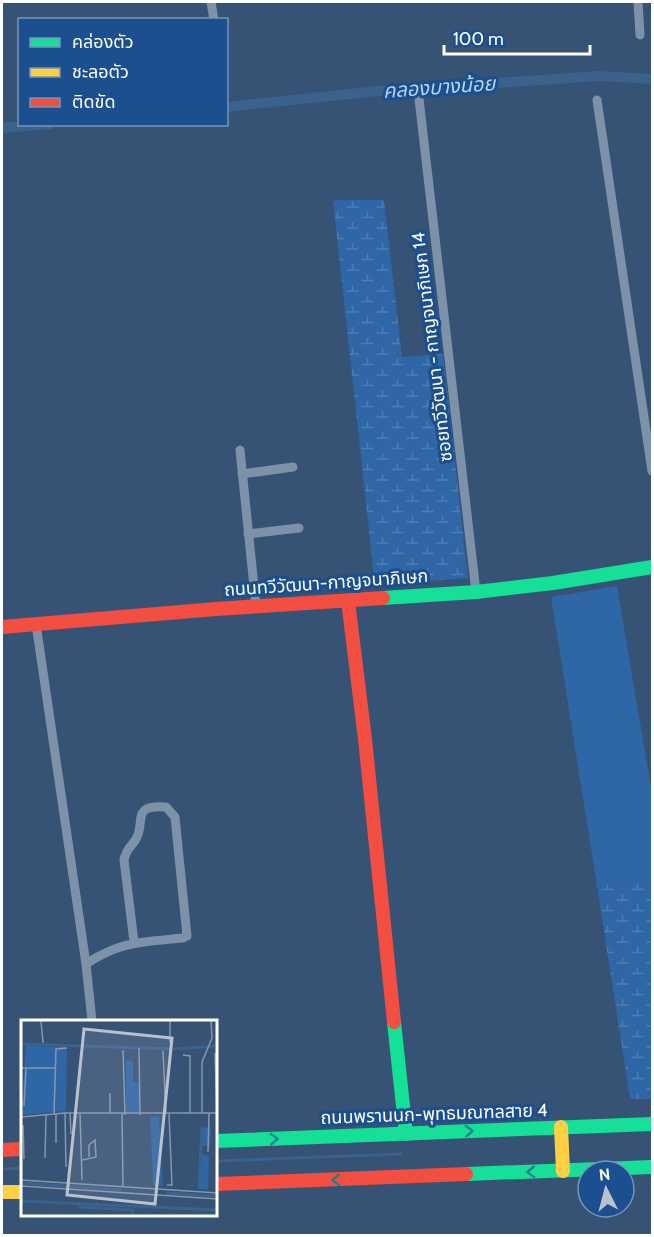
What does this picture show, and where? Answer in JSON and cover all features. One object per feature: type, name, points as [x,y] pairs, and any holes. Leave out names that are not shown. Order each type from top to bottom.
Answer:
[{"type":"street","points":[[211,2],[214,18]]},
{"type":"street","points":[[638,2],[640,35]]},
{"type":"street","name":"ซอยทวีวัฒนา - กาญจนาภิเษก 14","points":[[420,99],[476,591]]},
{"type":"street","points":[[597,100],[652,471]]},
{"type":"street","points":[[240,450],[256,606]]},
{"type":"street","points":[[242,474],[293,467]]},
{"type":"street","points":[[248,534],[299,528]]},
{"type":"street","name":"ถนนทวีวัฒนา-กาญจนาภิเษก","points":[[2,627],[476,591],[553,583],[652,567]]},
{"type":"street","points":[[348,601],[365,739],[406,1134]]},
{"type":"street","points":[[36,624],[86,964],[92,1020]]},
{"type":"street","points":[[86,964],[110,950],[134,942],[188,936],[175,817],[166,807],[153,806],[144,811],[139,819],[137,838],[126,849],[124,860],[134,942]]},
{"type":"street","name":"ถนนพรานนก-พุทธมณฑลสาย 4","points":[[218,1141],[652,1124]]},
{"type":"street","points":[[561,1127],[563,1171]]},
{"type":"street","points":[[2,1150],[21,1149]]},
{"type":"street","points":[[218,1184],[652,1167]]},
{"type":"street","points":[[2,1192],[21,1192]]},
{"type":"green space","points":[[384,200],[402,357],[443,354],[468,578],[375,585],[333,201]]},
{"type":"green space","points":[[617,586],[652,793],[652,880],[597,886],[551,597]]},
{"type":"green space","points":[[652,880],[652,1099],[630,1099],[597,886]]},
{"type":"waterway","name":"คลองบางน้อย","points":[[228,107],[378,91],[599,76],[652,79]]},
{"type":"waterway","name":"คลองบางน้อย","points":[[2,128],[26,126]]},
{"type":"waterway","points":[[218,1161],[401,1154]]},
{"type":"waterway","points":[[2,1169],[21,1168]]},
{"type":"traffic: fast","points":[[383,598],[476,592],[553,583],[652,567]]},
{"type":"traffic: fast","points":[[394,1022],[406,1134]]},
{"type":"traffic: fast","points":[[218,1141],[652,1124]]},
{"type":"traffic: fast","points":[[466,1174],[652,1167]]},
{"type":"traffic: slow","points":[[561,1127],[563,1171]]},
{"type":"traffic: slow","points":[[2,1192],[21,1192]]},
{"type":"traffic: jam","points":[[2,627],[383,598]]},
{"type":"traffic: jam","points":[[348,601],[365,739],[394,1022]]},
{"type":"traffic: jam","points":[[2,1150],[21,1149]]},
{"type":"traffic: jam","points":[[218,1184],[466,1174]]}]
